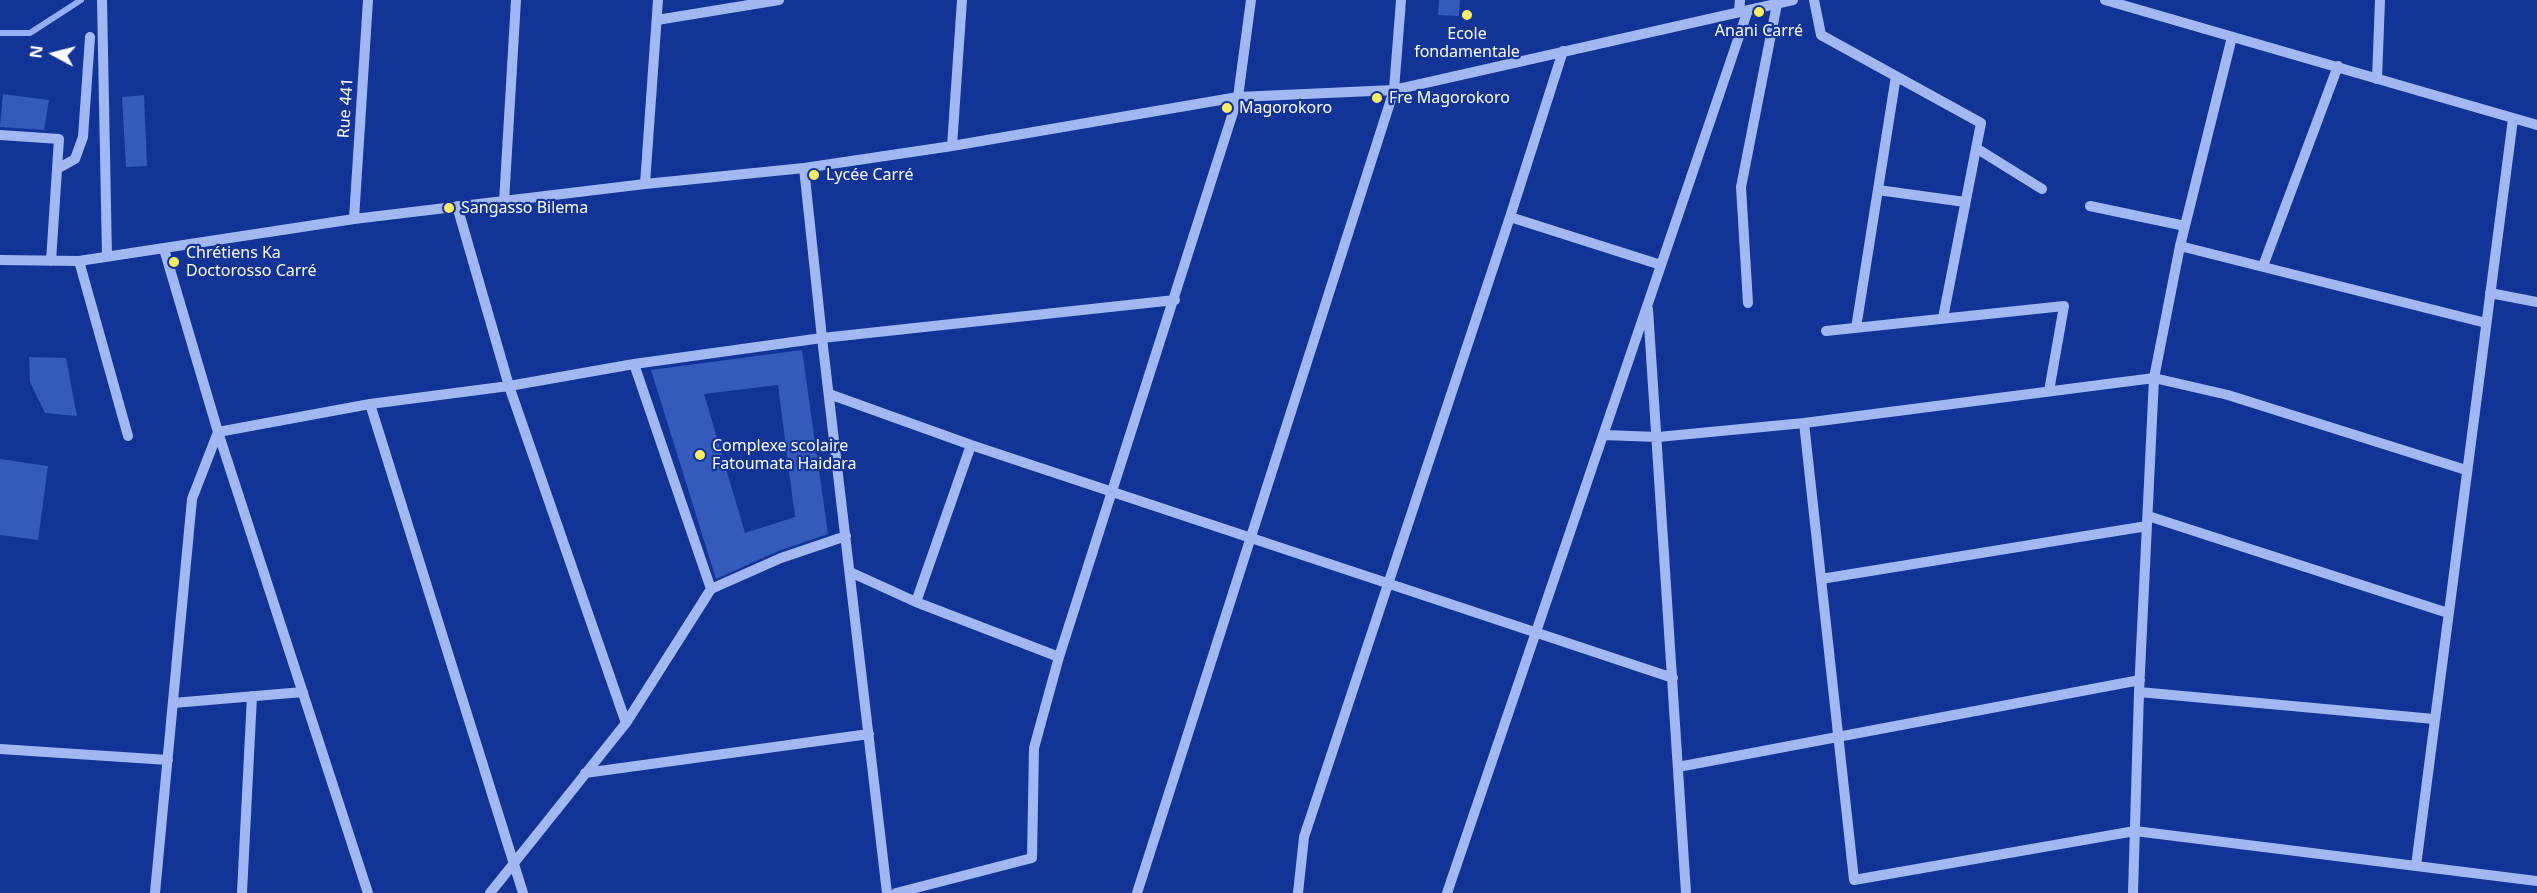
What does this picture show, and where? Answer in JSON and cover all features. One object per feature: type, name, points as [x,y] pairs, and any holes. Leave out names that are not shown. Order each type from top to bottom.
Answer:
[{"type":"street","points":[[102,0],[107,256]]},
{"type":"street","name":"Rue 441","points":[[354,219],[368,0]]},
{"type":"street","points":[[504,202],[516,0]]},
{"type":"street","points":[[645,184],[658,0]]},
{"type":"street","points":[[657,20],[779,0]]},
{"type":"street","points":[[952,146],[962,0]]},
{"type":"street","points":[[896,893],[1032,858],[1034,748],[1059,657],[1238,97],[1251,0]]},
{"type":"street","points":[[1137,893],[1394,90],[1401,0]]},
{"type":"street","points":[[1447,893],[1661,265],[1743,11],[1740,0]]},
{"type":"street","points":[[0,260],[79,261],[354,219],[645,184],[804,168],[952,146],[1238,97],[1394,90],[1793,0]]},
{"type":"street","points":[[1814,0],[1821,35],[1981,123],[1943,318]]},
{"type":"street","points":[[2105,0],[2537,125]]},
{"type":"street","points":[[2377,79],[2380,0]]},
{"type":"street","points":[[1748,303],[1741,187],[1777,4]]},
{"type":"street","points":[[57,169],[75,159],[83,137],[90,37]]},
{"type":"street","points":[[2133,893],[2139,692],[2154,378],[2180,246],[2232,37]]},
{"type":"street","points":[[1298,893],[1304,837],[1563,51]]},
{"type":"street","points":[[2263,266],[2338,66]]},
{"type":"street","points":[[1856,328],[1896,76]]},
{"type":"street","points":[[2416,866],[2513,119]]},
{"type":"street","points":[[0,135],[59,139],[51,261]]},
{"type":"street","points":[[1976,148],[2042,189]]},
{"type":"street","points":[[804,168],[887,893]]},
{"type":"street","points":[[1878,190],[1965,202]]},
{"type":"street","points":[[457,206],[509,386],[626,723]]},
{"type":"street","points":[[2090,206],[2185,226]]},
{"type":"street","points":[[1510,217],[1661,265]]},
{"type":"street","points":[[2180,246],[2486,323]]},
{"type":"street","points":[[164,249],[218,432],[368,893]]},
{"type":"street","points":[[79,261],[128,436]]},
{"type":"street","points":[[2490,293],[2537,302]]},
{"type":"street","points":[[218,432],[370,404],[509,386],[634,364],[822,338],[1175,300]]},
{"type":"street","points":[[1648,303],[1686,893]]},
{"type":"street","points":[[1826,331],[2064,306],[2049,391]]},
{"type":"street","points":[[634,364],[711,589]]},
{"type":"street","points":[[1603,435],[1658,437],[1804,423],[2154,378],[2228,395],[2466,470]]},
{"type":"street","points":[[829,394],[971,445],[1673,678]]},
{"type":"street","points":[[370,404],[523,893]]},
{"type":"street","points":[[1804,423],[1854,880],[2135,831],[2537,881]]},
{"type":"street","points":[[156,893],[192,499],[218,432]]},
{"type":"street","points":[[916,602],[971,445]]},
{"type":"street","points":[[1821,579],[2147,521],[2448,613]]},
{"type":"street","points":[[490,893],[626,723],[711,589],[781,558],[846,536]]},
{"type":"street","points":[[850,572],[916,602],[1059,657]]},
{"type":"street","points":[[1678,767],[2140,680]]},
{"type":"street","points":[[173,702],[303,692]]},
{"type":"street","points":[[2139,692],[2434,719]]},
{"type":"street","points":[[242,893],[252,696]]},
{"type":"street","points":[[585,773],[869,734]]},
{"type":"street","points":[[0,749],[168,760]]},
{"type":"building","points":[[1439,0],[1460,0],[1459,16],[1438,15]]},
{"type":"building","points":[[3,94],[49,100],[44,130],[0,127]]},
{"type":"building","points":[[144,95],[147,166],[126,167],[122,97]]},
{"type":"building","name":"Complexe scolaire Fatoumata Haidara","points":[[802,350],[828,534],[778,551],[716,579],[651,370]],"holes":[[[778,385],[795,517],[745,533],[704,394]]]},
{"type":"building","points":[[29,357],[66,358],[77,416],[45,413],[30,382]]},
{"type":"building","points":[[0,459],[48,466],[38,540],[0,535]]},
{"type":"waterway","points":[[0,33],[30,33],[81,0]]},
{"type":"place","name":"Anani Carré","points":[[1759,12]]},
{"type":"place","name":"Ecole fondamentale","points":[[1467,15]]},
{"type":"place","name":"Fre Magorokoro","points":[[1377,98]]},
{"type":"place","name":"Magorokoro","points":[[1227,108]]},
{"type":"place","name":"Lycée Carré","points":[[814,175]]},
{"type":"place","name":"Sangasso Bilema","points":[[449,208]]},
{"type":"place","name":"Chrétiens Ka Doctorosso Carré","points":[[174,262]]},
{"type":"place","name":"Complexe scolaire Fatoumata Haidara","points":[[700,455]]}]
